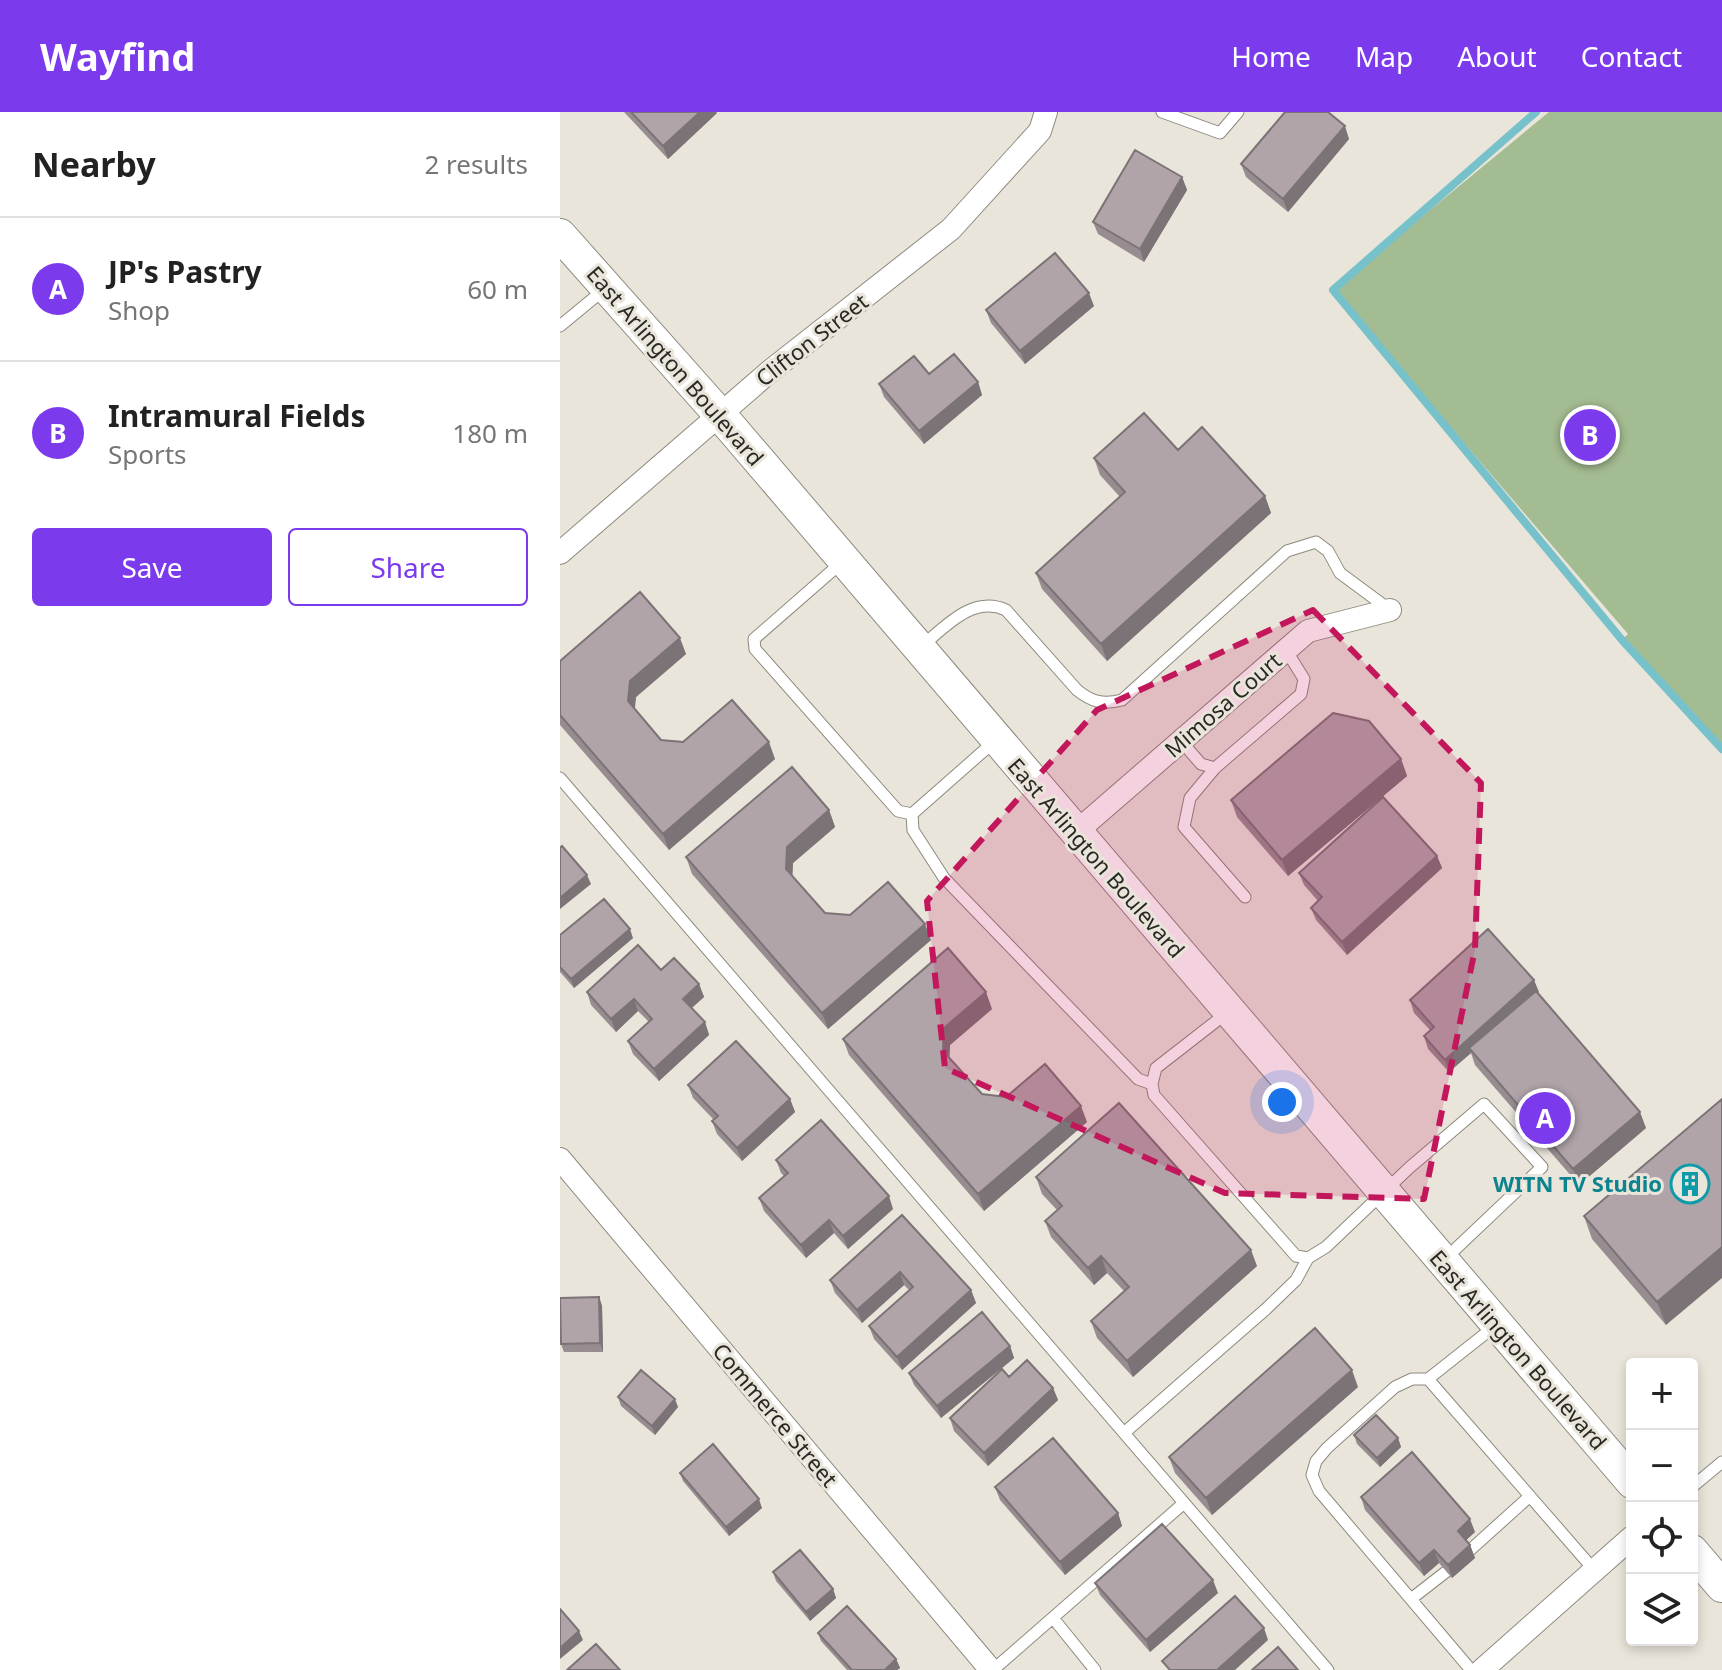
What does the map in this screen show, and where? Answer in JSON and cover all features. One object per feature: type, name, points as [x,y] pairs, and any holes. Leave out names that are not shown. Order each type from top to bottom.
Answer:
[{"type":"main road","name":"East Arlington Boulevard","points":[[560,235],[721,416],[1626,1475]]},
{"type":"main road","points":[[1698,1558],[1722,1586]]},
{"type":"street","name":"Clifton Street","points":[[561,550],[769,372],[951,229],[1040,131],[1046,112]]},
{"type":"street","name":"Mimosa Court","points":[[1075,833],[1308,631],[1390,610]]},
{"type":"street","name":"Commerce Street","points":[[560,1159],[992,1670]]},
{"type":"street","points":[[1482,1670],[1626,1543]]},
{"type":"lane","points":[[1162,112],[1220,133],[1238,112]]},
{"type":"lane","points":[[560,326],[607,288]]},
{"type":"lane","points":[[918,649],[975,606],[991,603],[1006,610],[1089,700],[1108,703],[1122,700],[1287,551],[1316,542],[1328,551],[1340,573],[1390,610]]},
{"type":"lane","points":[[843,560],[754,639],[755,649],[898,811],[912,814]]},
{"type":"lane","points":[[1245,897],[1184,827],[1190,798],[1215,768],[1301,694],[1304,679],[1286,650]]},
{"type":"lane","points":[[912,814],[996,740]]},
{"type":"lane","points":[[1181,741],[1201,764],[1215,768]]},
{"type":"lane","points":[[560,778],[1328,1670]]},
{"type":"lane","points":[[912,814],[913,830],[944,878],[1138,1079],[1152,1084]]},
{"type":"lane","points":[[1228,1012],[1156,1068],[1152,1084],[1154,1095],[1296,1256],[1308,1258]]},
{"type":"lane","points":[[1124,1433],[1266,1309],[1296,1280],[1308,1258],[1326,1247],[1383,1192],[1484,1104],[1542,1167],[1442,1261]]},
{"type":"lane","points":[[1471,1670],[1319,1491],[1312,1475],[1316,1461],[1327,1448],[1395,1387],[1412,1379],[1428,1379],[1497,1325]]},
{"type":"lane","points":[[1428,1379],[1595,1571]]},
{"type":"lane","points":[[1698,1482],[1722,1462]]},
{"type":"lane","points":[[1469,1551],[1530,1496]]},
{"type":"lane","points":[[992,1670],[1184,1503]]},
{"type":"lane","points":[[1411,1599],[1447,1571]]},
{"type":"lane","points":[[1053,1618],[1095,1670]]},
{"type":"highlighted area","points":[[1313,610],[1481,783],[1475,949],[1424,1199],[1225,1193],[945,1068],[927,901],[1097,710]]},
{"type":"green space","points":[[1549,112],[1722,112],[1722,749],[1622,640],[1628,634],[1333,290]]},
{"type":"building","points":[[631,112],[700,112],[663,146]]},
{"type":"building","points":[[1285,112],[1328,112],[1345,126],[1283,199],[1241,164]]},
{"type":"building","points":[[1135,150],[1182,177],[1140,249],[1093,222]]},
{"type":"building","points":[[1055,253],[1089,293],[1020,351],[986,310]]},
{"type":"building","points":[[954,354],[978,382],[919,431],[879,384],[914,356],[929,374]]},
{"type":"building","points":[[1144,413],[1178,450],[1202,427],[1265,496],[1101,644],[1036,573],[1125,492],[1094,458]]},
{"type":"building","points":[[640,592],[680,638],[630,681],[628,701],[661,740],[683,742],[732,700],[769,742],[663,834],[560,715],[560,661]]},
{"type":"building","points":[[1333,713],[1369,721],[1401,759],[1282,860],[1231,800]]},
{"type":"building","points":[[792,767],[829,810],[787,847],[786,869],[825,913],[850,915],[888,882],[925,924],[822,1013],[686,857]]},
{"type":"building","points":[[1383,797],[1437,856],[1342,942],[1311,908],[1322,897],[1299,873]]},
{"type":"building","points":[[562,846],[587,875],[560,898],[560,848]]},
{"type":"building","points":[[604,899],[630,929],[571,979],[560,967],[560,935]]},
{"type":"building","points":[[1488,929],[1534,980],[1445,1060],[1424,1036],[1434,1027],[1410,1000]]},
{"type":"building","points":[[638,945],[661,970],[674,958],[699,984],[683,999],[705,1022],[654,1069],[628,1041],[652,1019],[634,999],[611,1019],[587,992]]},
{"type":"building","points":[[948,948],[986,992],[944,1028],[943,1051],[982,1094],[1006,1097],[1045,1064],[1081,1106],[978,1194],[843,1039]]},
{"type":"building","points":[[1536,991],[1640,1112],[1573,1169],[1469,1048]]},
{"type":"building","points":[[736,1041],[790,1099],[737,1148],[712,1121],[718,1116],[688,1085]]},
{"type":"building","name":"WITN TV Studio","points":[[1722,1099],[1722,1247],[1657,1302],[1584,1216]]},
{"type":"building","points":[[1119,1103],[1251,1250],[1127,1361],[1091,1321],[1129,1287],[1101,1256],[1088,1268],[1045,1221],[1062,1206],[1036,1177]]},
{"type":"building","points":[[821,1120],[889,1196],[843,1236],[829,1220],[801,1245],[759,1198],[788,1173],[776,1160]]},
{"type":"building","points":[[902,1215],[971,1290],[897,1357],[869,1326],[913,1287],[900,1272],[857,1310],[830,1280]]},
{"type":"building","points":[[599,1297],[600,1343],[561,1344],[560,1298]]},
{"type":"building","points":[[982,1312],[1010,1346],[937,1406],[909,1373]]},
{"type":"building","points":[[1315,1328],[1352,1370],[1206,1498],[1169,1457]]},
{"type":"building","points":[[1027,1360],[1053,1388],[984,1453],[950,1418],[1002,1369],[1009,1377]]},
{"type":"building","points":[[641,1370],[675,1399],[652,1426],[618,1397]]},
{"type":"building","points":[[1376,1415],[1398,1438],[1377,1458],[1354,1435]]},
{"type":"building","points":[[1053,1438],[1118,1513],[1060,1562],[995,1487]]},
{"type":"building","points":[[713,1444],[759,1499],[726,1527],[680,1473]]},
{"type":"building","points":[[1412,1452],[1470,1519],[1458,1531],[1470,1545],[1448,1565],[1434,1550],[1419,1563],[1361,1497]]},
{"type":"building","points":[[1162,1524],[1213,1580],[1146,1640],[1095,1583]]},
{"type":"building","points":[[800,1550],[833,1589],[806,1612],[773,1572]]},
{"type":"building","points":[[1235,1596],[1264,1628],[1217,1670],[1170,1670],[1162,1661]]},
{"type":"building","points":[[847,1606],[896,1659],[885,1670],[852,1670],[818,1633]]},
{"type":"building","points":[[560,1609],[579,1631],[560,1648]]},
{"type":"building","points":[[596,1644],[620,1670],[567,1670]]},
{"type":"building","points":[[1278,1647],[1298,1670],[1252,1670]]},
{"type":"waterway","points":[[1536,112],[1333,290],[1622,640],[1722,749]]},
{"type":"place","name":"Intramural Fields","points":[[1590,435]]},
{"type":"place","name":"JP's Pastry","points":[[1545,1118]]},
{"type":"place","name":"WITN TV Studio","points":[[1690,1184]]}]
